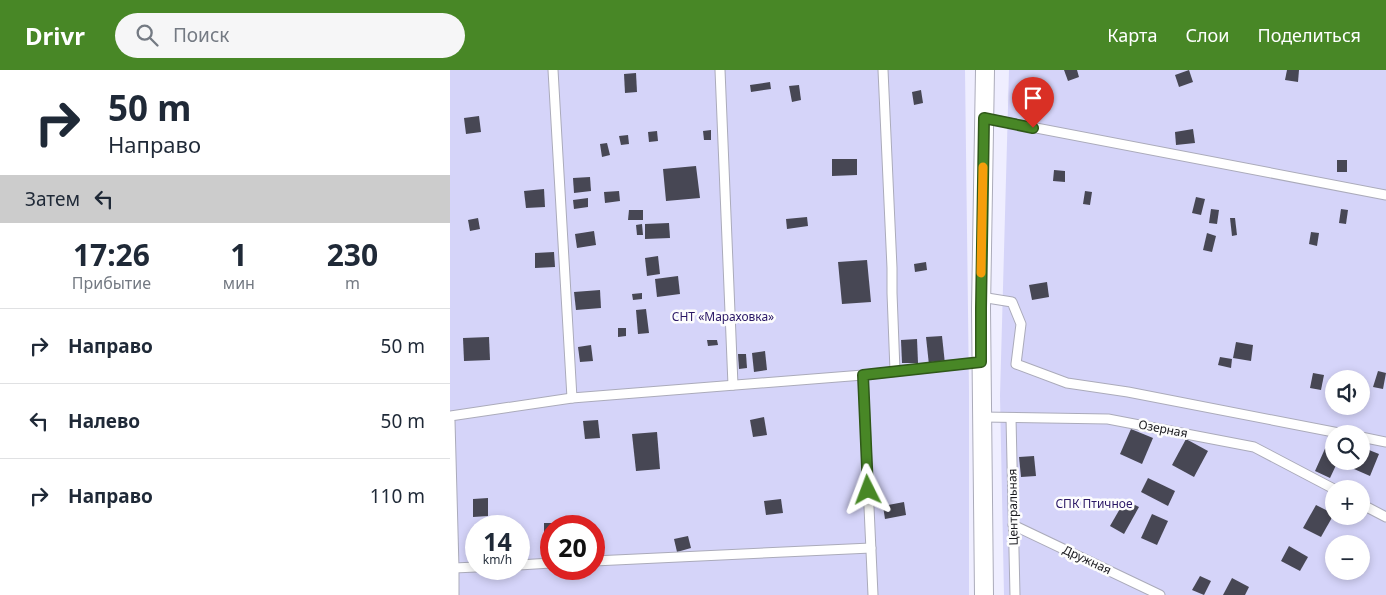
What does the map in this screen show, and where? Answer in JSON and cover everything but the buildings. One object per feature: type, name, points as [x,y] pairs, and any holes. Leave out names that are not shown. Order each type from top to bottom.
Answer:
[{"type":"street","points":[[984,70],[981,297],[984,595]]},
{"type":"lane","points":[[553,70],[572,398]]},
{"type":"lane","points":[[720,70],[732,385]]},
{"type":"lane","points":[[883,70],[892,258],[895,371]]},
{"type":"lane","points":[[984,118],[1386,195]]},
{"type":"lane","points":[[981,297],[1012,302],[1021,324],[1016,364],[1067,383],[1128,392],[1325,430]]},
{"type":"lane","points":[[450,416],[572,398],[863,375],[981,362]]},
{"type":"lane","points":[[863,375],[873,595]]},
{"type":"lane","name":"Озерная","points":[[981,417],[1108,419],[1254,447],[1325,484]]},
{"type":"lane","name":"Центральная","points":[[1011,418],[1014,595]]},
{"type":"lane","points":[[450,421],[454,595]]},
{"type":"lane","points":[[1370,439],[1386,442]]},
{"type":"lane","points":[[1370,509],[1386,517]]},
{"type":"lane","name":"Дружная","points":[[1013,525],[1160,595]]},
{"type":"lane","points":[[605,560],[871,548]]},
{"type":"lane","points":[[454,568],[465,568]]},
{"type":"green space","name":"СНТ «Мараховка»","points":[[450,70],[965,70],[969,391],[969,595],[450,595]]},
{"type":"green space","name":"СПК Птичное","points":[[1009,70],[1386,70],[1386,595],[1004,595],[1000,396]]},
{"type":"slow traffic","points":[[981,273],[983,167]]},
{"type":"route","points":[[868,490],[863,375],[981,362],[984,118],[1033,128]]}]
